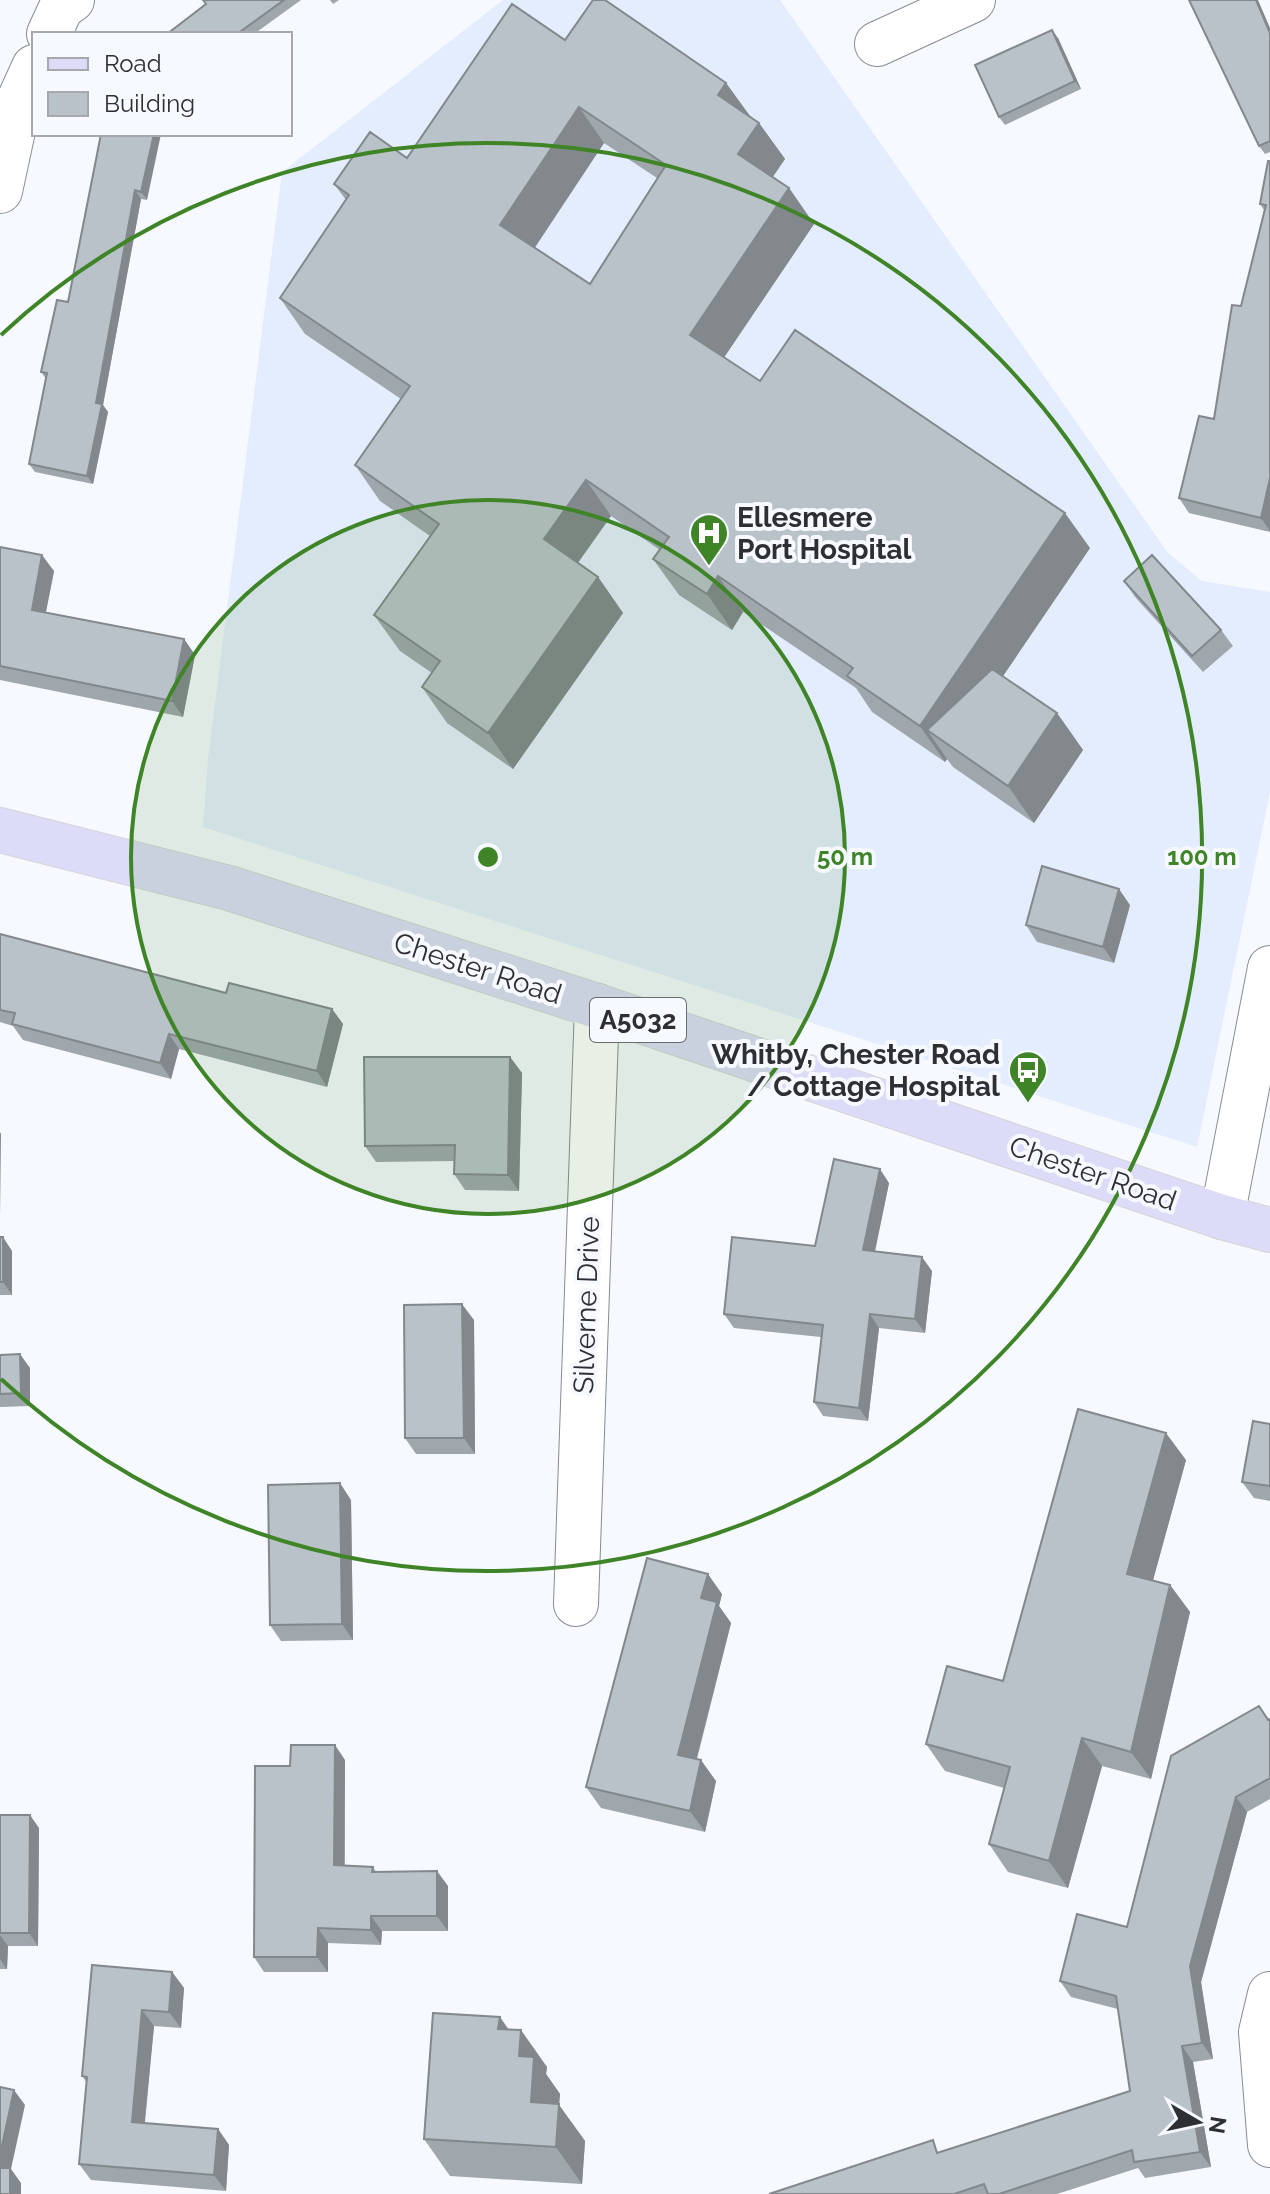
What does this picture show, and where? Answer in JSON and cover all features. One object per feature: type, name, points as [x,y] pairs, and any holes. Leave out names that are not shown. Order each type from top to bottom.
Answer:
[{"type":"main road","name":"Chester Road","points":[[0,830],[229,888],[597,1006],[1222,1217],[1270,1230]]},
{"type":"street","points":[[50,32],[61,8],[72,0]]},
{"type":"street","points":[[877,44],[973,0]]},
{"type":"street","points":[[0,191],[18,86]]},
{"type":"street","points":[[1222,1217],[1270,968]]},
{"type":"street","name":"Silverne Drive","points":[[576,1604],[597,1006]]},
{"type":"street","points":[[1270,1994],[1261,2032],[1270,2145]]},
{"type":"shaded area","name":"Ellesmere Port Hospital","points":[[503,0],[780,0],[1168,553],[1202,581],[1270,592],[1270,792],[1197,1147],[203,827],[208,759],[282,172]]},
{"type":"building","points":[[203,0],[284,0],[240,32],[170,32],[206,4]]},
{"type":"building","points":[[593,0],[605,0],[726,83],[718,95],[759,123],[738,154],[789,188],[690,335],[760,381],[795,330],[1065,513],[920,726],[847,676],[853,668],[718,576],[707,594],[653,559],[669,537],[586,480],[544,539],[598,577],[488,733],[422,687],[440,661],[374,615],[439,524],[355,465],[410,386],[280,298],[349,195],[334,184],[370,132],[407,158],[512,4],[565,40]],"holes":[[[579,107],[666,165],[590,284],[500,225]]]},
{"type":"building","points":[[1189,0],[1256,0],[1270,33],[1270,141],[1259,146]]},
{"type":"building","points":[[1052,30],[1075,81],[999,117],[975,65]]},
{"type":"building","points":[[101,136],[154,136],[141,192],[135,190],[96,403],[102,404],[87,476],[29,464],[47,373],[41,372],[57,300],[68,302]]},
{"type":"building","points":[[1268,161],[1270,478],[1261,518],[1179,498],[1199,416],[1214,419],[1232,305],[1241,306],[1266,205],[1260,204]]},
{"type":"building","points":[[0,547],[42,555],[32,610],[184,639],[172,701],[0,666]]},
{"type":"building","points":[[1152,555],[1221,630],[1192,656],[1124,581]]},
{"type":"building","points":[[992,669],[1057,713],[1008,786],[927,730]]},
{"type":"building","points":[[1042,866],[1119,889],[1103,947],[1026,925]]},
{"type":"building","points":[[0,934],[226,993],[229,983],[332,1009],[317,1071],[169,1034],[160,1063],[12,1024],[15,1013],[0,1010]]},
{"type":"building","points":[[364,1057],[510,1057],[508,1175],[454,1174],[455,1145],[365,1146]]},
{"type":"building","points":[[834,1159],[880,1169],[863,1250],[922,1257],[915,1319],[870,1314],[859,1408],[814,1402],[823,1325],[724,1314],[732,1237],[815,1246]]},
{"type":"building","points":[[0,1237],[3,1237],[3,1282],[0,1282]]},
{"type":"building","points":[[462,1304],[464,1438],[405,1438],[404,1305]]},
{"type":"building","points":[[20,1354],[21,1393],[0,1394],[0,1355]]},
{"type":"building","points":[[1078,1409],[1166,1433],[1127,1574],[1170,1585],[1131,1752],[1082,1738],[1049,1861],[989,1844],[1010,1767],[926,1744],[947,1666],[1003,1681]]},
{"type":"building","points":[[1253,1421],[1270,1424],[1270,1486],[1242,1482]]},
{"type":"building","points":[[340,1483],[342,1624],[270,1625],[268,1485]]},
{"type":"building","points":[[647,1558],[708,1574],[701,1598],[717,1602],[678,1755],[701,1760],[690,1811],[586,1787]]},
{"type":"building","points":[[1259,1706],[1270,1719],[1270,1778],[1236,1797],[1190,1966],[1202,2043],[1182,2046],[1200,2152],[1134,2162],[1132,2150],[999,2194],[988,2194],[984,2184],[954,2194],[769,2194],[933,2140],[937,2153],[1130,2091],[1116,1996],[1060,1981],[1077,1914],[1127,1927],[1171,1756]]},
{"type":"building","points":[[291,1745],[335,1745],[334,1865],[373,1867],[372,1872],[437,1871],[437,1916],[371,1916],[371,1930],[318,1928],[317,1957],[254,1957],[255,1766],[290,1766]]},
{"type":"building","points":[[0,1815],[30,1815],[29,1933],[0,1933]]},
{"type":"building","points":[[92,1965],[172,1972],[169,2012],[142,2010],[132,2122],[218,2129],[214,2175],[79,2164],[87,2077],[82,2076]]},
{"type":"building","points":[[433,2013],[500,2017],[498,2029],[521,2030],[519,2056],[534,2057],[531,2102],[559,2104],[556,2147],[424,2139]]},
{"type":"building","points":[[0,2087],[14,2090],[0,2155]]},
{"type":"building","points":[[0,2168],[10,2168],[10,2194],[0,2194]]},
{"type":"place","name":"Ellesmere Port Hospital","points":[[709,567]]},
{"type":"place","name":"Whitby, Chester Road / Cottage Hospital","points":[[1028,1104]]}]
